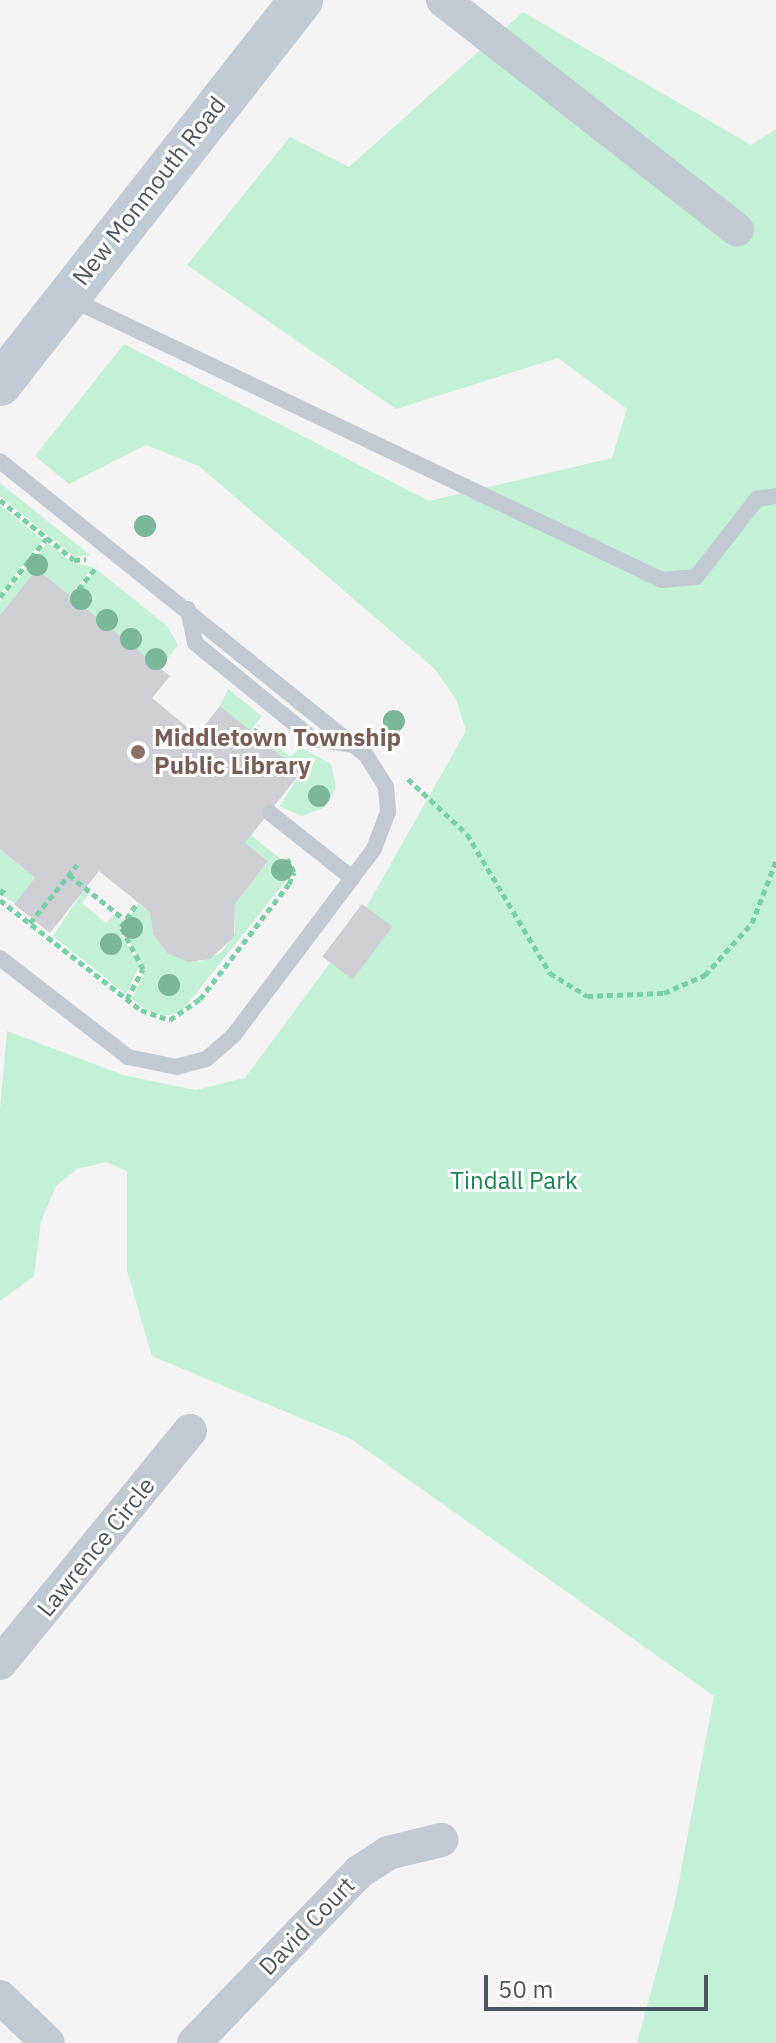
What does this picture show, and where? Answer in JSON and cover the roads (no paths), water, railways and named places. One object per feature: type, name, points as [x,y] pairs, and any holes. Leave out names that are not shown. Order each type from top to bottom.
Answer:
[{"type":"main road","name":"New Monmouth Road","points":[[0,384],[301,0]]},
{"type":"street","points":[[443,0],[737,230]]},
{"type":"street","name":"Lawrence Circle","points":[[0,1663],[190,1431]]},
{"type":"street","name":"David Court","points":[[194,2043],[359,1872],[388,1853],[441,1840]]},
{"type":"street","points":[[0,1997],[48,2043]]},
{"type":"lane","points":[[66,297],[387,444],[662,580],[696,577],[757,499],[776,496]]},
{"type":"lane","points":[[0,461],[354,745],[381,775],[388,812],[381,836],[352,878],[225,1046],[191,1065],[146,1063],[112,1048],[0,958]]},
{"type":"lane","points":[[270,813],[352,878]]},
{"type":"place","name":"Middletown Township Public Library","points":[[138,752]]},
{"type":"park label","name":"Tindall Park","points":[[514,1181]]}]
